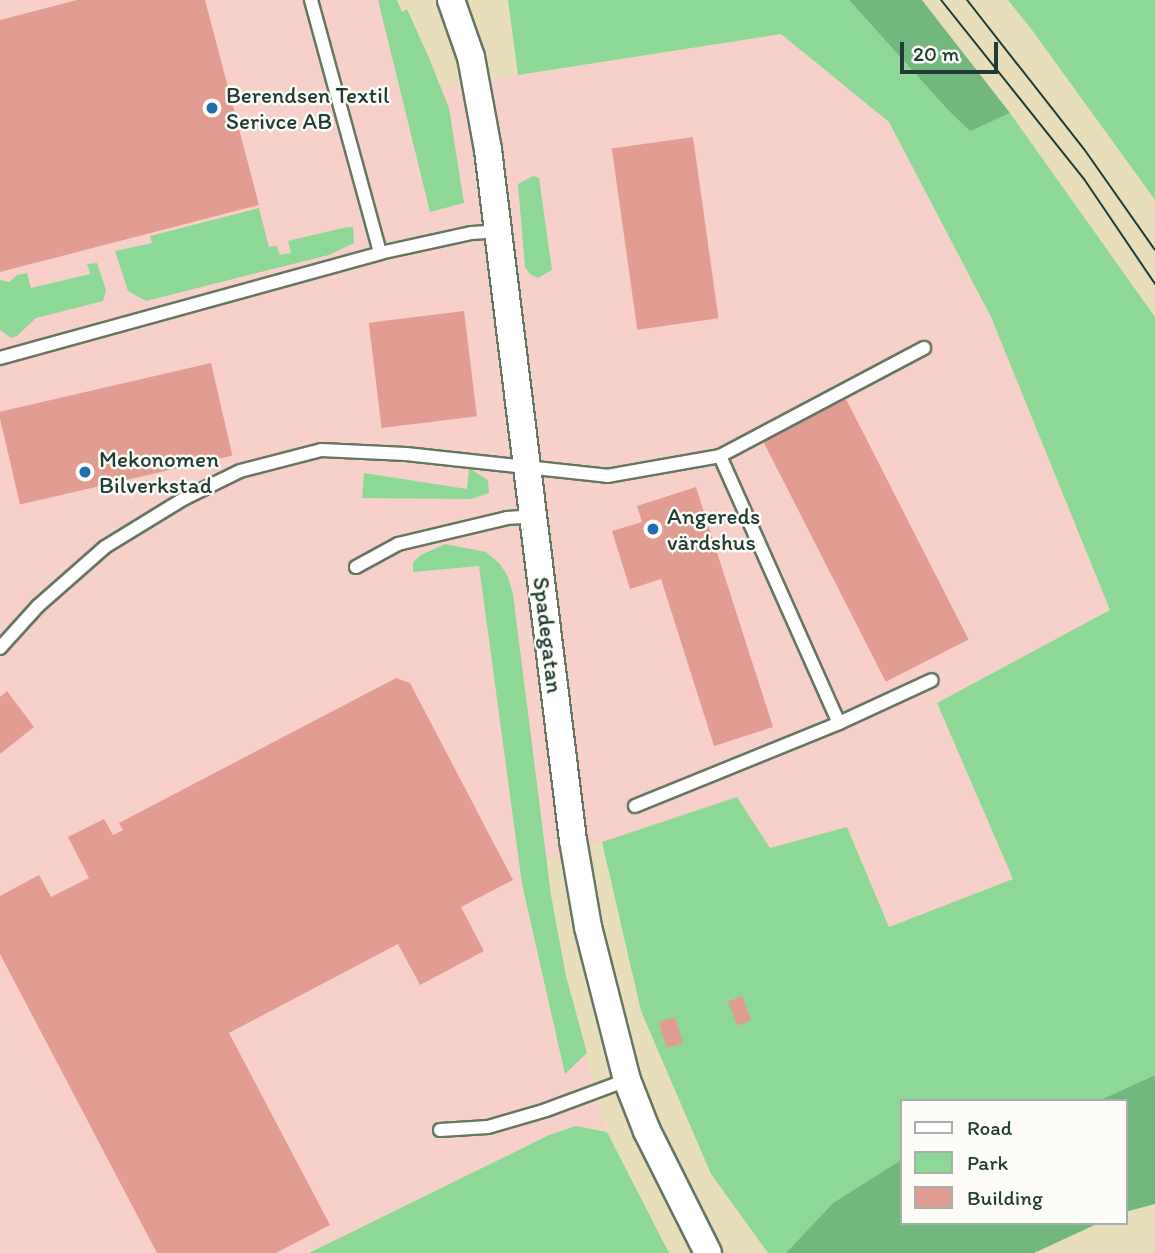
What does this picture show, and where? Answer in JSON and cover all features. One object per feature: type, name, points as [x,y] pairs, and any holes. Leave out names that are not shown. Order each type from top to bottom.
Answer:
[{"type":"street","name":"Spadegatan","points":[[451,0],[471,57],[499,231],[533,516],[586,915],[601,988],[628,1080],[647,1131],[708,1253]]},
{"type":"lane","points":[[311,0],[380,253]]},
{"type":"lane","points":[[0,358],[380,253],[472,233],[499,231]]},
{"type":"lane","points":[[0,648],[38,606],[105,547],[185,498],[240,471],[321,450],[527,465],[607,476],[720,456],[923,348]]},
{"type":"lane","points":[[720,456],[839,723]]},
{"type":"lane","points":[[356,567],[398,544],[507,518],[533,516]]},
{"type":"lane","points":[[635,806],[839,723],[932,680]]},
{"type":"lane","points":[[440,1130],[488,1127],[546,1110],[628,1080]]},
{"type":"shaded area","points":[[0,0],[395,0],[433,89],[781,34],[889,122],[991,317],[1110,610],[937,703],[1013,879],[889,927],[848,828],[770,848],[737,797],[532,865],[607,1132],[595,1128],[549,1135],[308,1253],[0,1253]]},
{"type":"green space","points":[[378,0],[397,0],[402,12],[407,9],[429,58],[449,108],[464,203],[430,212]]},
{"type":"green space","points":[[508,0],[849,0],[947,109],[970,130],[1010,113],[1155,317],[1155,1075],[1102,1099],[900,1099],[900,1161],[833,1203],[786,1253],[768,1253],[711,1174],[641,1011],[602,842],[737,797],[770,848],[847,827],[889,927],[1013,879],[937,703],[1110,610],[991,317],[889,122],[781,34],[518,75]]},
{"type":"green space","points":[[849,0],[922,0],[1010,113],[970,131]]},
{"type":"green space","points":[[1008,0],[1155,0],[1155,200],[1032,30]]},
{"type":"green space","points":[[533,176],[539,178],[552,270],[538,278],[530,274],[525,267],[518,184]]},
{"type":"green space","points":[[259,208],[269,247],[277,246],[280,255],[291,253],[288,241],[347,227],[353,227],[354,243],[329,255],[146,301],[128,291],[115,251],[152,243],[150,236]]},
{"type":"green space","points":[[97,263],[106,290],[103,301],[36,318],[17,336],[11,338],[0,330],[0,280],[9,282],[17,275],[27,273],[31,288],[90,274],[87,264]]},
{"type":"green space","points":[[469,468],[488,480],[489,493],[471,499],[362,498],[364,473],[467,489]]},
{"type":"green space","points":[[445,544],[486,552],[500,564],[508,577],[513,594],[551,895],[566,976],[587,1053],[565,1074],[522,884],[479,566],[413,572],[413,562],[421,555]]},
{"type":"green space","points":[[1155,1075],[1155,1204],[1127,1211],[1127,1099],[1102,1099]]},
{"type":"green space","points":[[576,1126],[607,1132],[669,1253],[309,1253],[549,1135]]},
{"type":"green space","points":[[900,1161],[900,1225],[1095,1225],[1034,1253],[786,1253],[833,1203]]},
{"type":"building","points":[[77,0],[205,0],[259,205],[0,272],[0,20]]},
{"type":"building","points":[[693,137],[718,318],[637,330],[612,148]]},
{"type":"building","points":[[464,311],[477,416],[382,428],[369,323]]},
{"type":"building","points":[[211,363],[232,456],[20,505],[0,412]]},
{"type":"building","points":[[846,399],[969,640],[886,682],[763,441]]},
{"type":"building","points":[[696,487],[773,727],[714,746],[661,579],[630,589],[612,531],[642,522],[637,506]]},
{"type":"building","points":[[396,678],[410,683],[513,880],[461,907],[484,951],[420,985],[398,944],[229,1033],[330,1225],[276,1253],[157,1253],[0,954],[0,896],[39,875],[51,897],[89,878],[68,837],[104,819],[113,835],[123,830],[119,823]]},
{"type":"building","points":[[7,691],[34,727],[0,754],[0,697]]},
{"type":"building","points":[[742,996],[751,1020],[737,1026],[728,1001]]},
{"type":"building","points":[[675,1017],[683,1043],[667,1048],[659,1022]]},
{"type":"tram line","points":[[941,0],[1084,179],[1155,284]]},
{"type":"tram line","points":[[967,0],[1084,149],[1155,250]]},
{"type":"place","name":"Berendsen Textil Serivce AB","points":[[212,108]]},
{"type":"place","name":"Mekonomen Bilverkstad","points":[[85,472]]},
{"type":"place","name":"Angereds värdshus","points":[[653,529]]}]
